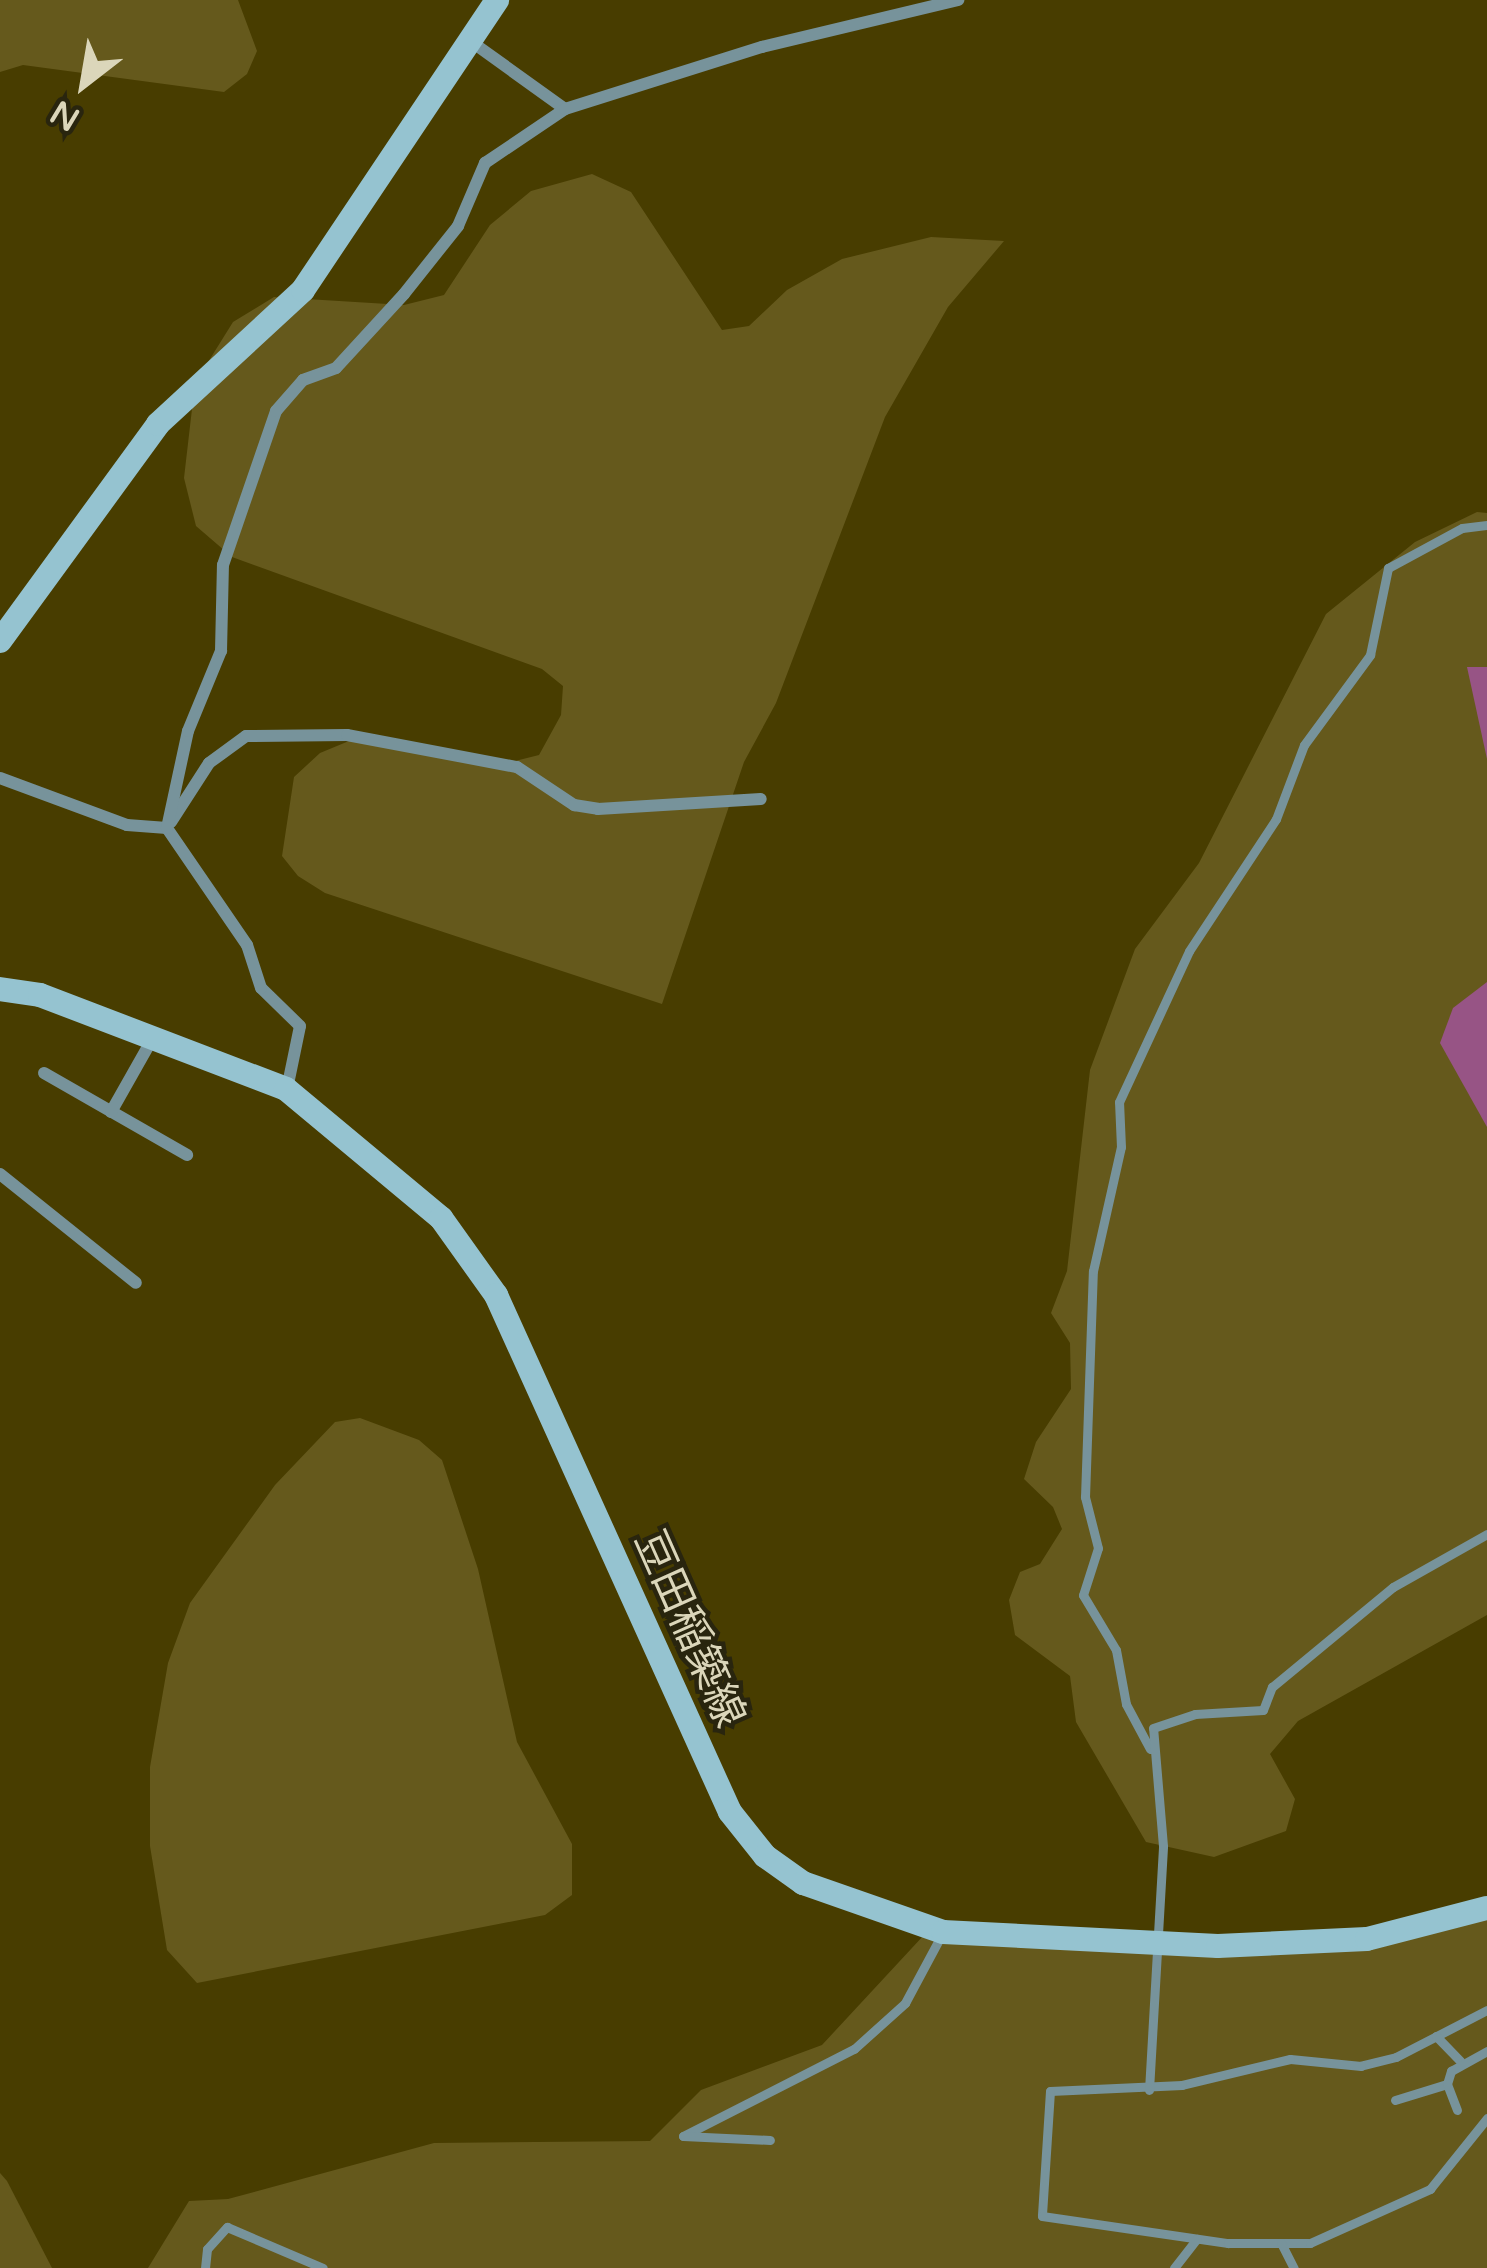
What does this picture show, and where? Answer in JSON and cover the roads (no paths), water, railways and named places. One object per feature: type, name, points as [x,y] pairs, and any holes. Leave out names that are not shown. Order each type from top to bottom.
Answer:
[{"type":"main road","points":[[0,641],[158,424],[303,290],[497,0]]},
{"type":"main road","name":"豆田稲築線","points":[[0,989],[40,995],[286,1089],[441,1218],[496,1295],[730,1812],[765,1856],[803,1883],[943,1932],[1239,1945],[1367,1939],[1487,1908]]},
{"type":"street","points":[[286,1089],[301,1026],[261,988],[247,945],[167,828],[188,730],[221,651],[223,565],[276,411],[303,380],[336,368],[404,294],[458,226],[485,163],[566,110],[762,46],[958,0]]},
{"type":"street","points":[[467,40],[566,110]]},
{"type":"street","points":[[167,828],[209,763],[246,736],[347,735],[517,767],[574,805],[598,809],[761,799]]},
{"type":"street","points":[[0,778],[127,825],[167,828]]},
{"type":"street","points":[[111,1112],[154,1036]]},
{"type":"street","points":[[44,1073],[187,1155]]},
{"type":"street","points":[[0,1174],[136,1283]]},
{"type":"lane","points":[[1150,1749],[1126,1704],[1116,1650],[1083,1595],[1098,1548],[1085,1497],[1093,1271],[1121,1148],[1119,1102],[1190,950],[1276,819],[1304,746],[1370,655],[1388,568],[1462,528],[1487,525]]},
{"type":"lane","points":[[1149,2090],[1163,1846],[1150,1749],[1153,1728],[1173,1720],[1263,1710],[1272,1687],[1393,1587],[1487,1534]]},
{"type":"lane","points":[[770,2140],[683,2136],[854,2049],[905,2003],[943,1932]]},
{"type":"lane","points":[[1487,2010],[1361,2066],[1290,2059],[1149,2090],[1049,2091],[1042,2216],[1197,2239],[1310,2242],[1402,2207],[1454,2165],[1487,2118]]},
{"type":"lane","points":[[1436,2036],[1460,2060]]},
{"type":"lane","points":[[1395,2100],[1447,2084],[1460,2060],[1487,2051]]},
{"type":"lane","points":[[1447,2084],[1457,2110]]},
{"type":"lane","points":[[205,2268],[207,2249],[227,2228],[323,2268]]},
{"type":"lane","points":[[1174,2268],[1197,2239]]},
{"type":"lane","points":[[1281,2243],[1294,2268]]}]
